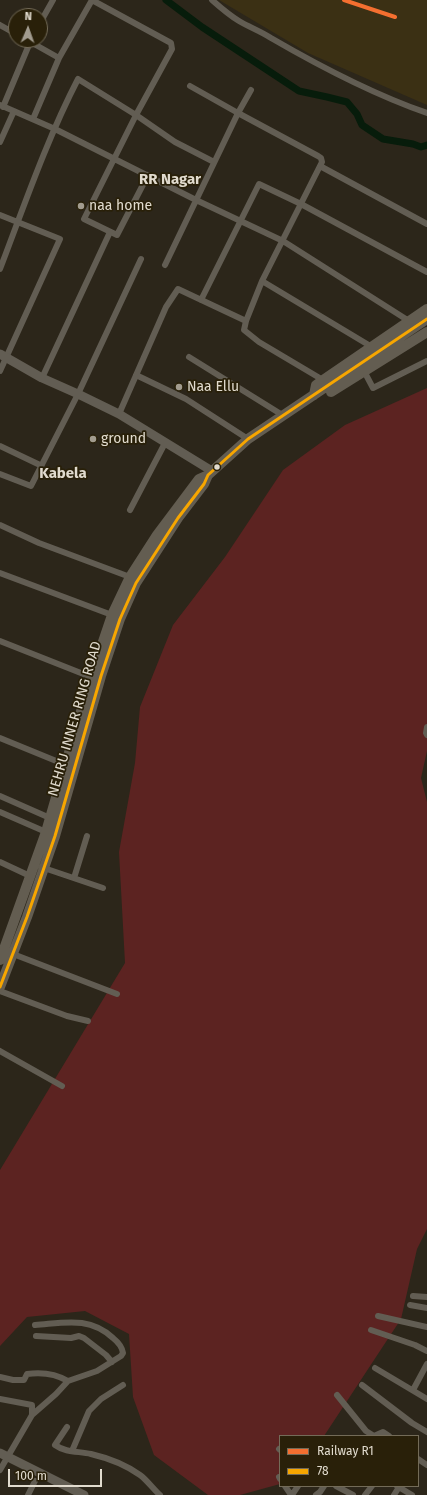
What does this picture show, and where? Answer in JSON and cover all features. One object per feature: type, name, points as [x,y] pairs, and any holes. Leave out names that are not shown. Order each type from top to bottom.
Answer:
[{"type":"main road","points":[[324,384],[372,347],[427,309]]},
{"type":"main road","points":[[427,319],[324,384],[316,385],[314,395],[323,396],[427,332]]},
{"type":"main road","name":"NEHRU INNER RING ROAD","points":[[0,960],[3,942],[30,876],[39,867],[46,832],[91,677],[112,615],[130,577],[157,535],[199,478],[210,473],[248,439],[314,395]]},
{"type":"main road","name":"NEHRU INNER RING ROAD","points":[[0,987],[13,954],[39,867],[72,780],[101,676],[120,619],[140,578],[178,518],[204,484],[210,473]]},
{"type":"street","points":[[33,119],[59,58],[92,0],[171,43],[172,49],[136,115],[84,219],[117,235],[148,176]]},
{"type":"street","points":[[212,0],[239,22],[258,30],[326,69],[404,105],[427,113]]},
{"type":"street","points":[[26,48],[2,106],[55,129],[196,200],[283,241],[409,321]]},
{"type":"street","points":[[41,48],[59,58]]},
{"type":"street","points":[[0,269],[66,101],[78,79],[136,115],[175,142],[214,162]]},
{"type":"street","points":[[190,86],[321,158],[322,162],[262,281],[246,321],[244,330],[259,342],[324,384]]},
{"type":"street","points":[[165,265],[238,113],[251,90]]},
{"type":"street","points":[[0,142],[14,111]]},
{"type":"street","points":[[320,166],[427,224]]},
{"type":"street","points":[[202,300],[259,184],[300,204],[427,272]]},
{"type":"street","points":[[0,215],[60,239],[3,356],[0,371]]},
{"type":"street","points":[[42,378],[110,232]]},
{"type":"street","points":[[0,474],[31,486],[40,465],[78,394],[141,258]]},
{"type":"street","points":[[262,281],[372,347]]},
{"type":"street","points":[[119,414],[166,307],[178,289],[246,321]]},
{"type":"street","points":[[3,356],[42,378],[119,414],[166,443],[210,473]]},
{"type":"street","points":[[189,357],[284,416]]},
{"type":"street","points":[[364,371],[373,388],[427,361]]},
{"type":"street","points":[[136,375],[186,399],[248,439]]},
{"type":"street","points":[[130,510],[166,443]]},
{"type":"street","points":[[0,446],[40,465]]},
{"type":"street","points":[[0,525],[39,542],[130,577]]},
{"type":"street","points":[[0,573],[112,615]]},
{"type":"street","points":[[0,641],[91,677]]},
{"type":"street","points":[[427,727],[427,735]]},
{"type":"street","points":[[0,738],[66,765]]},
{"type":"street","points":[[0,796],[50,818]]},
{"type":"street","points":[[0,812],[46,832]]},
{"type":"street","points":[[74,878],[87,836]]},
{"type":"street","points":[[0,862],[30,876]]},
{"type":"street","points":[[39,867],[103,888]]},
{"type":"street","points":[[13,954],[117,994]]},
{"type":"street","points":[[0,991],[67,1016],[88,1021]]},
{"type":"street","points":[[0,1050],[62,1086]]},
{"type":"street","points":[[413,1296],[427,1297]]},
{"type":"street","points":[[410,1305],[427,1308]]},
{"type":"street","points":[[378,1316],[427,1327]]},
{"type":"street","points":[[0,1470],[4,1455],[32,1415],[56,1394],[68,1381],[97,1370],[112,1362],[121,1356],[123,1350],[120,1344],[96,1326],[77,1322],[35,1325]]},
{"type":"street","points":[[371,1330],[415,1345],[427,1351]]},
{"type":"street","points":[[36,1336],[71,1338],[79,1336],[84,1338],[106,1355],[112,1362]]},
{"type":"street","points":[[413,1390],[427,1364]]},
{"type":"street","points":[[375,1368],[427,1398]]},
{"type":"street","points":[[0,1378],[24,1380],[27,1374],[50,1374],[60,1376],[68,1381]]},
{"type":"street","points":[[72,1451],[89,1411],[101,1399],[123,1384]]},
{"type":"street","points":[[362,1385],[412,1423],[427,1432]]},
{"type":"street","points":[[337,1395],[366,1431],[372,1435]]},
{"type":"street","points":[[0,1399],[32,1405],[32,1415]]},
{"type":"street","points":[[68,1427],[55,1446],[111,1460],[141,1475],[160,1495]]},
{"type":"street","points":[[363,1435],[366,1431]]},
{"type":"street","points":[[378,1435],[383,1432],[388,1435]]},
{"type":"street","points":[[4,1455],[84,1495]]},
{"type":"street","points":[[28,1495],[35,1481]]},
{"type":"street","points":[[286,1487],[292,1495]]},
{"type":"street","points":[[316,1495],[323,1487]]},
{"type":"street","points":[[338,1487],[353,1495]]},
{"type":"street","points":[[365,1495],[371,1487]]},
{"type":"street","points":[[394,1495],[398,1487],[412,1495]]},
{"type":"shaded area","points":[[219,0],[427,0],[427,105],[308,53]]},
{"type":"shaded area","points":[[427,388],[427,751],[421,778],[427,802],[427,1229],[417,1249],[401,1319],[325,1435],[279,1435],[279,1484],[240,1495],[208,1495],[154,1455],[133,1397],[129,1334],[85,1311],[27,1317],[0,1346],[0,1170],[125,963],[119,852],[135,763],[140,707],[173,625],[225,557],[283,470],[345,425]]},
{"type":"waterway","points":[[166,0],[202,27],[299,91],[347,102],[357,114],[362,125],[383,139],[413,144],[421,147],[427,145]]},
{"type":"rail line","name":"R1","points":[[344,0],[395,17]]},
{"type":"transit line","name":"78","points":[[0,987],[27,917],[55,836],[101,676],[120,619],[136,583],[178,518],[204,484],[208,475],[248,439],[427,319]]},
{"type":"place","name":"naa home","points":[[81,206]]},
{"type":"place","name":"Naa Ellu","points":[[179,387]]},
{"type":"place","name":"ground","points":[[93,439]]},
{"type":"district","name":"RR Nagar","points":[[170,180]]},
{"type":"district","name":"Kabela","points":[[63,474]]}]
